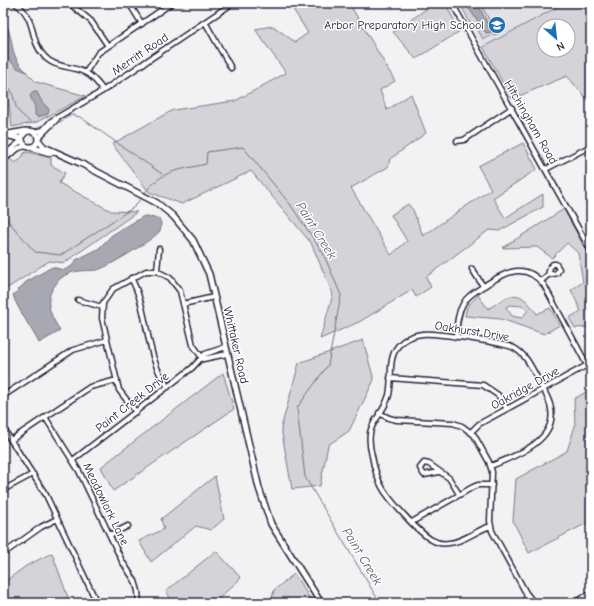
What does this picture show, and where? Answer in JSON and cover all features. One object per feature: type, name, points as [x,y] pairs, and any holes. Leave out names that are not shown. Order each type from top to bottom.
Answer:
[{"type":"main road","points":[[22,140],[26,131]]},
{"type":"main road","points":[[26,131],[35,132],[38,139],[36,144],[28,146],[22,140],[14,136],[3,135],[26,131]]},
{"type":"main road","name":"Whittaker Road","points":[[38,139],[44,147],[148,197],[173,216],[191,237],[206,265],[267,515],[271,524],[321,603]]},
{"type":"main road","name":"Whittaker Road","points":[[28,146],[58,154]]},
{"type":"main road","points":[[574,603],[591,594]]},
{"type":"street","points":[[15,3],[28,16],[36,43],[45,57],[63,67],[86,72],[103,90]]},
{"type":"street","points":[[69,3],[90,22],[108,46]]},
{"type":"street","points":[[129,3],[142,24]]},
{"type":"street","points":[[86,72],[96,56],[108,46],[172,3]]},
{"type":"street","name":"Merritt Road","points":[[35,132],[43,130],[51,121],[57,119],[103,90],[205,22],[226,5],[233,3]]},
{"type":"street","name":"Hitchingham Road","points":[[452,3],[591,251]]},
{"type":"street","points":[[205,22],[231,68]]},
{"type":"street","points":[[457,141],[464,140],[512,108]]},
{"type":"street","name":"Merritt Road","points":[[38,139],[57,119]]},
{"type":"street","points":[[3,156],[22,140]]},
{"type":"street","points":[[3,160],[19,148],[28,146]]},
{"type":"street","points":[[546,170],[591,146]]},
{"type":"street","points":[[156,271],[159,248]]},
{"type":"street","points":[[472,269],[483,286]]},
{"type":"street","points":[[136,412],[121,393],[116,380],[102,318],[102,307],[110,292],[130,278],[146,271],[156,271],[165,274],[174,282],[180,291],[193,345],[203,359]]},
{"type":"street","points":[[456,337],[462,304],[468,297],[504,273],[515,271],[528,273],[541,281],[589,364]]},
{"type":"street","points":[[541,281],[548,275]]},
{"type":"street","points":[[130,278],[138,292],[157,370],[168,387]]},
{"type":"street","points":[[183,304],[214,297]]},
{"type":"street","points":[[78,300],[102,307]]},
{"type":"street","name":"Oakhurst Drive","points":[[491,466],[536,443],[547,432],[551,421],[552,410],[543,389],[525,357],[514,348],[500,344],[426,333],[408,337],[398,346],[394,353],[391,366],[389,394],[373,423],[369,440],[376,475],[387,496],[428,538],[446,544],[458,542],[491,526]]},
{"type":"street","points":[[3,396],[73,350],[107,340]]},
{"type":"street","name":"Paint Creek Drive","points":[[73,460],[168,387],[203,359],[207,353],[226,347]]},
{"type":"street","name":"Paint Creek Drive","points":[[203,359],[227,354]]},
{"type":"street","name":"Oakridge Drive","points":[[471,432],[479,424],[589,364]]},
{"type":"street","points":[[390,378],[483,385],[498,394],[507,409]]},
{"type":"street","points":[[11,440],[90,387],[116,380]]},
{"type":"street","points":[[379,413],[393,419],[453,423],[462,426],[471,432],[476,438],[491,466],[491,526],[494,536],[526,593],[534,603]]},
{"type":"street","name":"Meadowlark Lane","points":[[44,417],[73,460],[122,561],[135,582],[138,591],[139,603]]},
{"type":"street","points":[[3,428],[33,474],[57,519],[97,603]]},
{"type":"street","points":[[439,472],[450,478],[459,494]]},
{"type":"street","points":[[3,490],[33,474]]},
{"type":"street","points":[[412,522],[459,494],[478,485],[492,485]]},
{"type":"street","points":[[3,554],[41,527],[57,519]]},
{"type":"street","points":[[110,535],[128,526]]},
{"type":"street","points":[[526,593],[527,603]]},
{"type":"shaded area","points":[[324,3],[349,3],[395,81],[380,90],[387,110],[411,94],[426,133],[390,159],[388,167],[351,188],[391,255],[407,241],[391,215],[408,204],[413,210],[423,236],[491,189],[478,166],[523,143],[537,169],[493,198],[505,218],[543,194],[543,207],[499,231],[489,230],[426,277],[431,287],[416,297],[412,290],[359,322],[320,339],[333,294],[311,243],[251,171],[182,204],[149,192],[112,144],[173,110],[235,101],[286,73],[255,29],[273,26],[295,42],[308,33],[291,6]]},
{"type":"shaded area","points":[[435,3],[445,3],[460,31],[416,59],[393,32]]},
{"type":"shaded area","name":"Arbor Preparatory High School","points":[[459,3],[565,3],[536,18],[483,47]]},
{"type":"shaded area","points":[[460,3],[480,3],[495,30],[499,33],[483,39],[476,26],[470,23]]},
{"type":"shaded area","points":[[465,3],[477,3],[492,32],[486,33]]},
{"type":"shaded area","points":[[565,3],[591,3],[591,104],[567,76],[512,99],[483,47],[536,19],[536,58],[576,58],[576,18],[537,18]]},
{"type":"shaded area","points":[[3,20],[8,28],[13,56],[18,64],[36,82],[86,96],[37,122],[12,127],[8,97],[3,91]]},
{"type":"shaded area","points":[[3,20],[10,34],[16,59],[27,72],[17,68],[3,53]]},
{"type":"shaded area","points":[[33,92],[37,92],[42,102],[49,109],[48,114],[38,117],[35,115],[35,107],[30,96]]},
{"type":"shaded area","points":[[28,152],[51,158],[51,165],[65,173],[59,183],[111,211],[137,212],[64,263],[49,261],[3,291],[3,165],[10,159],[15,163],[21,159],[24,153]]},
{"type":"shaded area","points":[[564,209],[591,260],[591,327],[575,328],[569,318],[581,311],[571,290],[583,282],[578,253],[567,243],[552,258],[537,247],[502,248]]},
{"type":"shaded area","points":[[144,216],[159,219],[161,229],[155,236],[102,268],[97,270],[73,272],[59,280],[49,296],[49,308],[60,331],[39,343],[13,295],[26,282],[52,267],[64,270],[72,266],[76,260],[98,249],[112,235]]},
{"type":"shaded area","points":[[478,295],[488,309],[509,296],[515,295],[520,296],[525,300],[537,314],[550,308],[560,325],[544,334],[501,319],[465,316],[467,307]],"holes":[[[509,305],[522,306],[528,310],[522,318],[512,316],[506,307]]]},
{"type":"shaded area","points":[[363,340],[374,380],[349,431],[328,445],[320,486],[292,489],[281,428],[299,363]]},
{"type":"shaded area","points":[[223,373],[234,409],[113,491],[101,467]]},
{"type":"shaded area","points":[[591,389],[591,521],[529,553],[513,521],[516,479],[567,451],[575,426],[574,399]]},
{"type":"shaded area","points":[[215,476],[224,519],[211,530],[196,526],[151,562],[139,541],[164,529],[161,519]]},
{"type":"shaded area","points":[[216,551],[241,578],[214,603],[173,603],[166,591]]},
{"type":"shaded area","points":[[52,553],[70,603],[3,603],[3,583],[26,566]]},
{"type":"shaded area","points":[[294,574],[313,603],[271,603],[274,590]]},
{"type":"waterway","points":[[3,76],[12,92],[17,110],[32,124]]},
{"type":"waterway","points":[[60,122],[71,115],[80,117],[162,174]]},
{"type":"waterway","points":[[38,127],[43,125]]},
{"type":"waterway","name":"Paint Creek","points":[[144,194],[164,175],[206,164],[207,152],[243,147],[290,204],[323,253],[341,295],[328,365],[297,408],[305,477],[380,603]]},
{"type":"waterway","name":"Paint Creek","points":[[3,215],[35,252],[61,255],[134,207],[142,197]]},
{"type":"place","name":"Arbor Preparatory High School","points":[[497,25]]}]
